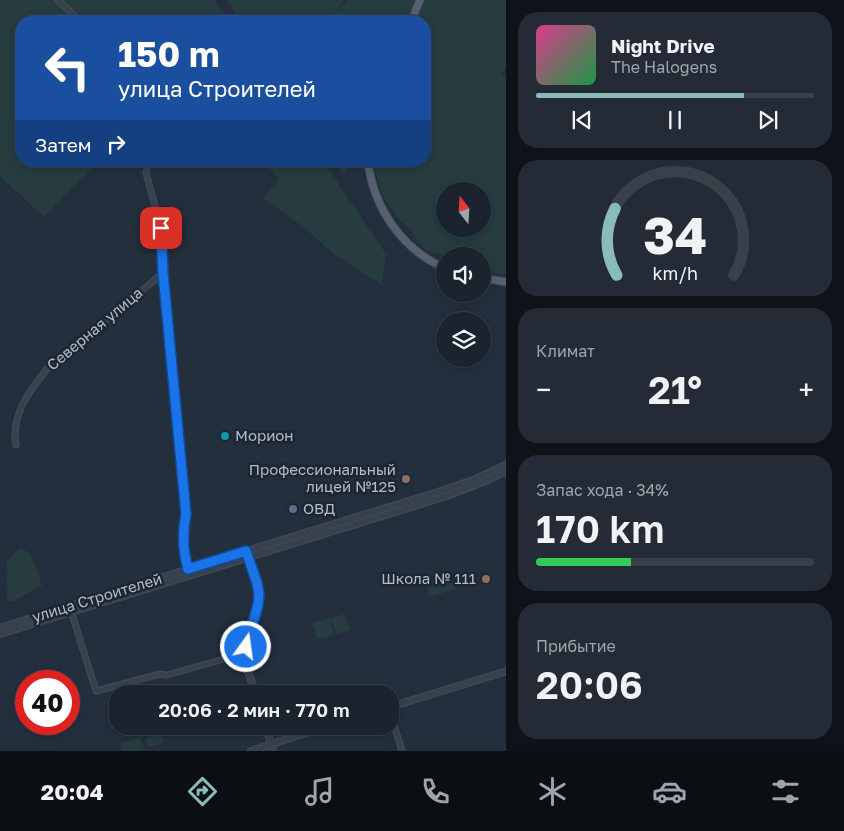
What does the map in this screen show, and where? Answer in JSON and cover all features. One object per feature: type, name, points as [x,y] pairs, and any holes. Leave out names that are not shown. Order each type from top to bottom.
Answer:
[{"type":"main road","points":[[414,15],[420,0]]},
{"type":"main road","points":[[369,167],[377,200],[394,228],[420,254],[436,264]]},
{"type":"main road","points":[[491,280],[506,282]]},
{"type":"street","points":[[58,0],[74,15]]},
{"type":"street","points":[[148,167],[146,173],[161,228],[163,273],[186,514],[183,536],[189,572]]},
{"type":"street","name":"Северная улица","points":[[16,445],[15,436],[20,408],[32,388],[47,369],[163,273]]},
{"type":"street","name":"улица Строителей","points":[[0,634],[71,609],[432,494],[473,480],[506,464]]},
{"type":"street","name":"улица Строителей","points":[[247,554],[447,496],[480,484],[506,471]]},
{"type":"street","points":[[247,554],[259,594],[258,605],[245,653],[246,665],[253,685]]},
{"type":"street","points":[[71,609],[96,691],[160,674],[168,675],[245,653]]},
{"type":"street","name":"улица Строителей","points":[[0,628],[71,609]]},
{"type":"street","points":[[399,704],[506,672]]},
{"type":"street","points":[[268,735],[272,748]]},
{"type":"street","points":[[251,751],[272,748],[304,735]]},
{"type":"street","points":[[397,735],[402,751]]},
{"type":"green space","points":[[0,0],[214,0],[225,15],[15,15],[15,167],[93,167],[44,217],[0,176]]},
{"type":"green space","points":[[227,0],[344,0],[335,14],[347,0],[416,0],[407,15],[237,15]]},
{"type":"green space","points":[[425,0],[506,0],[506,67],[502,74],[506,80],[506,275],[491,273],[491,247],[436,247],[436,253],[424,249],[407,226],[400,221],[382,195],[374,167],[431,167],[431,15],[419,15]]},
{"type":"green space","points":[[268,167],[327,167],[386,254],[382,285],[335,255],[302,226],[263,198],[279,179]]},
{"type":"green space","points":[[338,167],[350,167],[344,176]]},
{"type":"green space","points":[[20,548],[25,550],[32,558],[42,587],[38,587],[14,601],[7,601],[7,560]]},
{"type":"green space","points":[[451,574],[456,589],[430,597],[426,583]]},
{"type":"green space","points":[[345,614],[350,630],[336,634],[331,618]]},
{"type":"green space","points":[[330,618],[334,635],[317,639],[312,623]]},
{"type":"green space","points":[[162,735],[164,741],[149,747],[147,745],[147,738]]},
{"type":"green space","points":[[140,737],[144,749],[122,751],[119,744]]},
{"type":"place","name":"Морион","points":[[225,436]]},
{"type":"place","name":"Профессиональный лицей №125","points":[[406,479]]},
{"type":"place","name":"ОВД","points":[[293,509]]},
{"type":"place","name":"Школа № 111","points":[[486,579]]},
{"type":"route","points":[[161,228],[163,273],[186,514],[183,531],[186,562],[188,569],[246,551],[259,594],[258,605],[246,647]]}]
